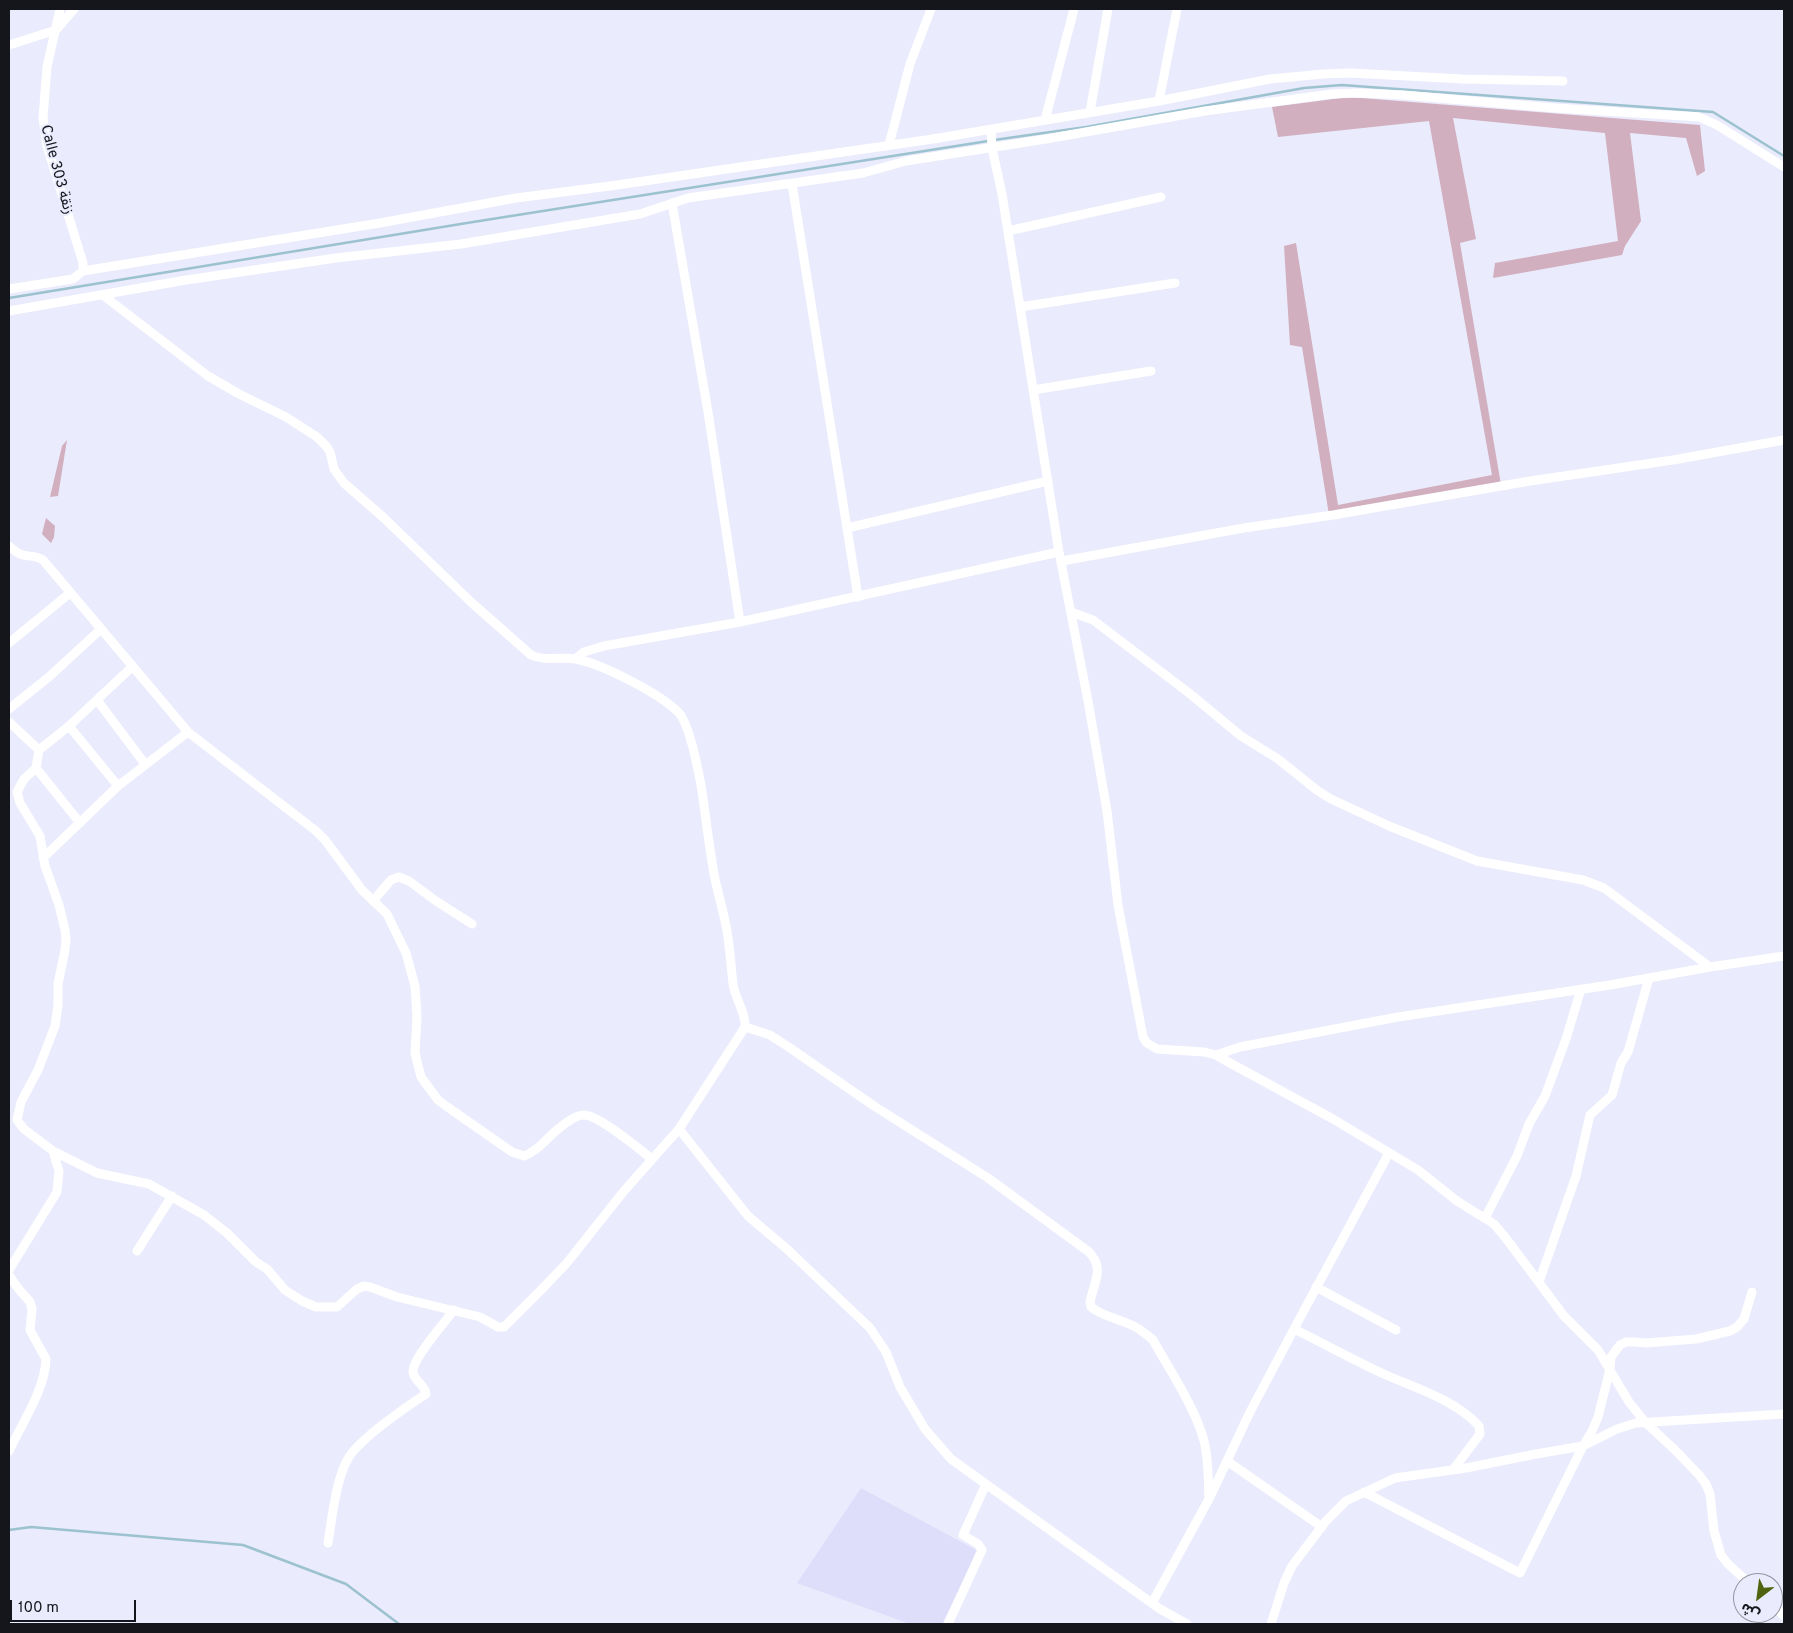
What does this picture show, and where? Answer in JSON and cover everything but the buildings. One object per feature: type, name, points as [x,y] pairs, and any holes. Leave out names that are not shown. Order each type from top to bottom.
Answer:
[{"type":"street","name":"Calle 303 زنقة","points":[[60,9],[46,67],[42,118],[47,146],[84,271]]},
{"type":"street","points":[[9,45],[56,30],[74,9]]},
{"type":"street","points":[[889,146],[910,64],[930,9]]},
{"type":"street","points":[[1045,120],[1074,9]]},
{"type":"street","points":[[1090,112],[1108,9]]},
{"type":"street","points":[[1159,101],[1177,9]]},
{"type":"street","points":[[9,289],[73,279],[84,271],[370,225],[516,198],[991,131],[1270,79],[1352,73],[1462,79],[1563,81]]},
{"type":"street","points":[[9,312],[186,280],[336,258],[461,244],[650,212],[688,198],[863,173],[906,161],[1205,111],[1332,94],[1402,95],[1555,108],[1699,117],[1717,125],[1784,167]]},
{"type":"street","points":[[991,131],[1060,557],[1107,811],[1118,905],[1143,1037],[1147,1043],[1158,1049],[1190,1050],[1216,1055],[1389,1152],[1418,1170],[1457,1201],[1494,1224],[1506,1237],[1564,1316],[1598,1350],[1629,1402],[1645,1422],[1676,1451],[1706,1484],[1710,1494],[1714,1531],[1721,1555],[1738,1573]]},
{"type":"street","points":[[792,184],[858,598]]},
{"type":"street","points":[[1008,231],[1161,196]]},
{"type":"street","points":[[672,203],[708,412],[740,622]]},
{"type":"street","points":[[1020,307],[1175,283]]},
{"type":"street","points":[[104,296],[208,376],[239,394],[286,417],[317,437],[330,452],[334,469],[344,483],[384,518],[472,604],[531,655],[543,659],[575,659],[637,684],[674,708],[685,721],[700,783],[715,879],[727,933],[734,987],[744,1016],[745,1027],[679,1130],[624,1191],[566,1264],[504,1327],[498,1327],[480,1317],[417,1303],[364,1286],[357,1289],[337,1307],[316,1307],[285,1290],[267,1270],[256,1262],[227,1233],[204,1215],[149,1184],[97,1173],[53,1151],[13,1123],[21,1102],[38,1070],[55,1026],[58,1006],[58,984],[65,950],[65,930],[44,858],[40,836],[20,803],[17,792],[24,779],[36,768],[38,750],[68,726],[133,666]]},
{"type":"street","points":[[1033,390],[1151,371]]},
{"type":"street","points":[[575,659],[584,652],[604,646],[740,622],[1060,557],[1333,515],[1530,480],[1673,460],[1784,440]]},
{"type":"street","points":[[847,528],[1048,481]]},
{"type":"street","points":[[9,546],[16,552],[35,556],[42,560],[188,732],[316,831],[354,880],[373,902],[387,914],[406,953],[415,986],[417,1016],[415,1053],[417,1065],[421,1077],[438,1100],[483,1134],[517,1155],[524,1156],[532,1152],[557,1130],[584,1115],[605,1124],[652,1159]]},
{"type":"street","points":[[9,643],[70,593]]},
{"type":"street","points":[[1071,612],[1093,620],[1189,693],[1241,736],[1278,759],[1331,799],[1389,826],[1477,861],[1597,884],[1710,967]]},
{"type":"street","points":[[9,709],[50,676],[101,629]]},
{"type":"street","points":[[97,700],[145,764]]},
{"type":"street","points":[[9,722],[38,750]]},
{"type":"street","points":[[68,726],[118,786]]},
{"type":"street","points":[[44,858],[118,786],[188,732]]},
{"type":"street","points":[[36,768],[80,823]]},
{"type":"street","points":[[373,902],[391,880],[400,877],[409,880],[436,901],[472,924]]},
{"type":"street","points":[[1216,1055],[1240,1047],[1398,1017],[1784,956]]},
{"type":"street","points":[[1539,1282],[1576,1176],[1590,1115],[1612,1095],[1621,1063],[1628,1052],[1649,978]]},
{"type":"street","points":[[1485,1218],[1517,1156],[1529,1124],[1545,1096],[1566,1039],[1581,989]]},
{"type":"street","points":[[745,1027],[770,1035],[784,1044],[874,1106],[988,1178],[1089,1252],[1098,1266],[1090,1302],[1091,1307],[1097,1312],[1130,1324],[1153,1340],[1196,1419],[1204,1441],[1208,1466],[1209,1499]]},
{"type":"street","points":[[679,1130],[748,1216],[787,1249],[870,1328],[886,1352],[900,1387],[925,1429],[951,1459],[1152,1603],[1187,1624]]},
{"type":"street","points":[[9,1270],[57,1192],[59,1171],[53,1151]]},
{"type":"street","points":[[1152,1603],[1209,1499],[1250,1412],[1389,1152]]},
{"type":"street","points":[[137,1251],[172,1196]]},
{"type":"street","points":[[9,1274],[30,1302],[32,1307],[30,1330],[46,1359],[43,1380],[9,1451]]},
{"type":"street","points":[[1316,1287],[1396,1330]]},
{"type":"street","points":[[1364,1492],[1520,1573],[1598,1417],[1610,1369],[1611,1357],[1615,1350],[1626,1342],[1646,1343],[1696,1339],[1730,1331],[1737,1327],[1744,1319],[1752,1292]]},
{"type":"street","points":[[328,1543],[340,1482],[349,1457],[379,1428],[426,1394],[426,1390],[414,1375],[414,1367],[421,1354],[454,1310]]},
{"type":"street","points":[[1294,1329],[1384,1374],[1444,1400],[1473,1419],[1480,1426],[1480,1434],[1453,1470]]},
{"type":"street","points":[[1271,1624],[1284,1582],[1292,1566],[1322,1526],[1346,1502],[1364,1492],[1403,1476],[1453,1470],[1583,1446],[1617,1429],[1636,1423],[1784,1414]]},
{"type":"street","points":[[1227,1461],[1322,1526]]},
{"type":"street","points":[[948,1624],[982,1550],[978,1544],[963,1534],[986,1484]]},
{"type":"shaded area","points":[[1349,97],[1700,125],[1705,171],[1697,176],[1686,138],[1630,133],[1641,221],[1625,246],[1622,255],[1493,278],[1495,263],[1618,241],[1605,133],[1453,118],[1476,239],[1460,243],[1501,485],[1329,515],[1302,347],[1290,345],[1284,246],[1296,243],[1338,505],[1492,475],[1429,121],[1278,137],[1272,107]]},
{"type":"shaded area","points":[[67,440],[58,496],[50,497],[62,446]]},
{"type":"shaded area","points":[[46,518],[55,526],[54,537],[51,543],[42,534]]},
{"type":"shaded area","points":[[861,1488],[978,1551],[942,1624],[910,1624],[797,1583]]},
{"type":"waterway","points":[[994,140],[1086,127],[1304,88],[1342,85],[1713,112],[1784,156]]},
{"type":"waterway","points":[[9,298],[473,222],[988,141]]},
{"type":"waterway","points":[[9,1530],[31,1527],[243,1545],[346,1584],[399,1624]]}]
